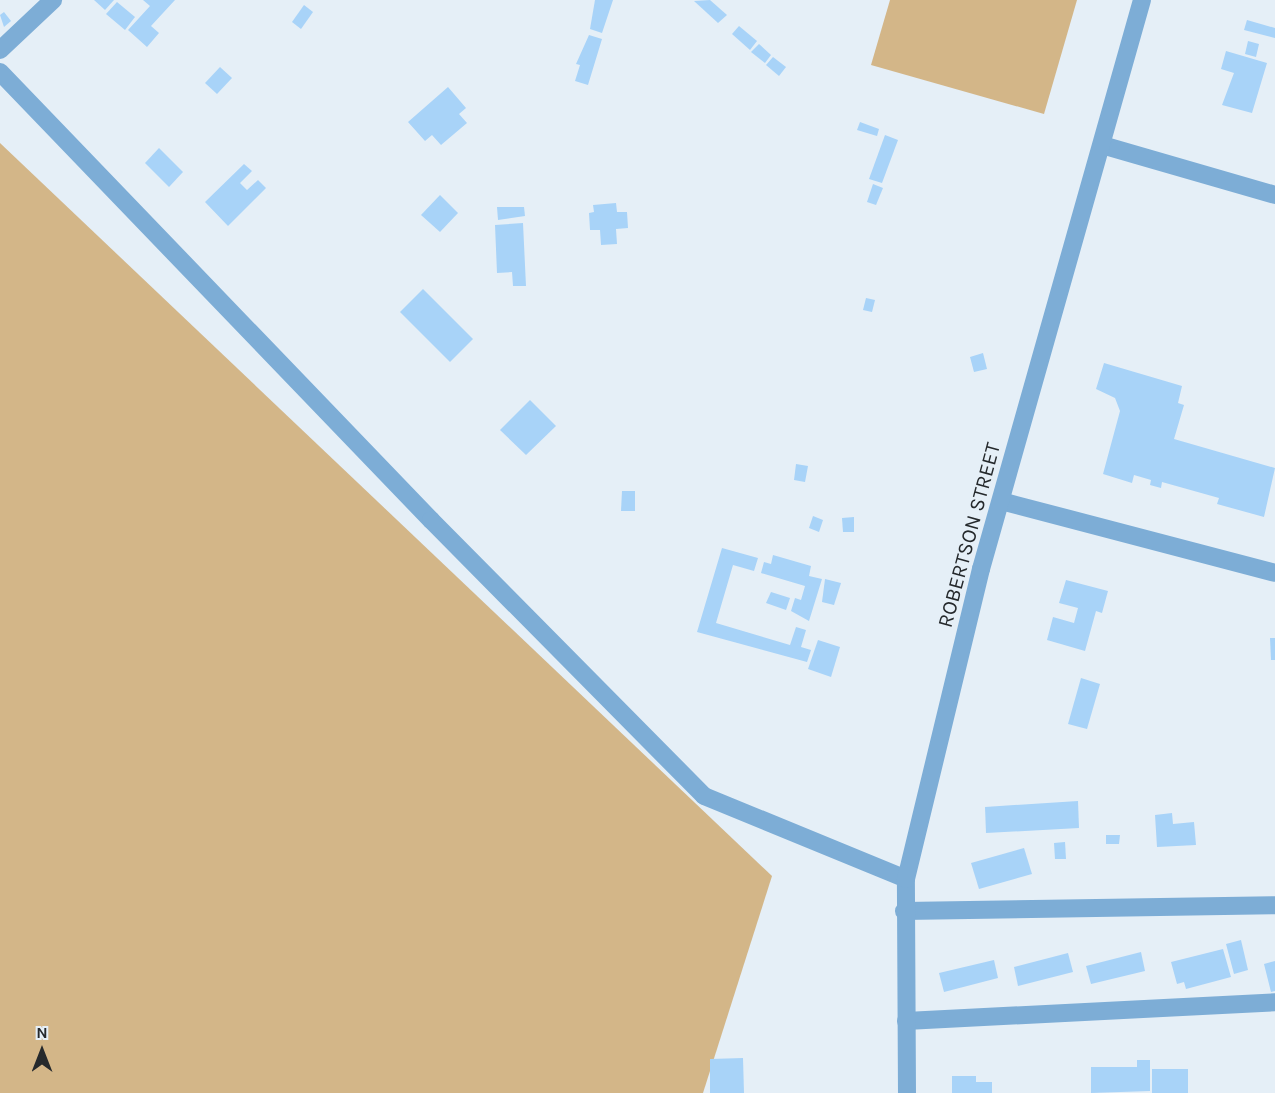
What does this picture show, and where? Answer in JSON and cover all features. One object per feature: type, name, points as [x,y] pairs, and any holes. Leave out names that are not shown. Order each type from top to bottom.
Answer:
[{"type":"street","points":[[0,50],[53,0]]},
{"type":"street","name":"ROBERTSON STREET","points":[[907,1093],[904,911],[906,879],[1001,501],[1142,0]]},
{"type":"street","points":[[0,72],[431,520],[704,796],[906,879]]},
{"type":"street","points":[[1102,145],[1275,195]]},
{"type":"street","points":[[1001,501],[1275,573]]},
{"type":"street","points":[[904,911],[1275,904]]},
{"type":"street","points":[[906,1021],[1275,1002]]},
{"type":"shaded area","points":[[890,0],[1077,0],[1044,114],[871,65]]},
{"type":"shaded area","points":[[0,143],[772,876],[703,1093],[0,1093]]},
{"type":"building","points":[[94,0],[114,0],[105,10]]},
{"type":"building","points":[[143,0],[175,0],[151,26],[159,33],[147,47],[128,30],[150,6]]},
{"type":"building","points":[[595,0],[613,0],[602,33],[590,29]]},
{"type":"building","points":[[710,0],[727,15],[718,23],[694,1]]},
{"type":"building","points":[[117,2],[135,17],[125,30],[106,14]]},
{"type":"building","points":[[304,5],[313,12],[301,29],[292,22]]},
{"type":"building","points":[[4,12],[11,21],[4,27],[0,15]]},
{"type":"building","points":[[1247,20],[1275,28],[1275,38],[1244,30]]},
{"type":"building","points":[[739,26],[757,41],[750,50],[732,34]]},
{"type":"building","points":[[589,35],[602,39],[588,85],[575,81],[580,65],[576,64]]},
{"type":"building","points":[[1248,41],[1259,44],[1256,57],[1245,54]]},
{"type":"building","points":[[759,44],[771,55],[765,63],[751,52]]},
{"type":"building","points":[[1226,51],[1267,63],[1252,113],[1222,105],[1234,73],[1221,69]]},
{"type":"building","points":[[773,57],[786,67],[779,76],[766,65]]},
{"type":"building","points":[[220,67],[232,78],[217,94],[205,83]]},
{"type":"building","points":[[448,87],[466,108],[459,114],[467,123],[441,145],[432,135],[425,141],[408,122]]},
{"type":"building","points":[[860,122],[879,129],[877,136],[857,130]]},
{"type":"building","points":[[885,135],[898,140],[882,183],[869,179]]},
{"type":"building","points":[[159,148],[183,172],[169,187],[145,163]]},
{"type":"building","points":[[244,164],[252,171],[240,183],[247,190],[258,180],[266,188],[228,226],[205,202]]},
{"type":"building","points":[[873,184],[883,188],[876,205],[867,202]]},
{"type":"building","points":[[440,195],[458,213],[440,232],[421,215]]},
{"type":"building","points":[[616,203],[617,212],[627,212],[628,228],[616,229],[617,244],[601,245],[600,230],[590,230],[589,213],[594,212],[593,205]]},
{"type":"building","points":[[497,207],[524,207],[525,216],[498,220]]},
{"type":"building","points":[[523,223],[526,286],[513,286],[512,272],[497,273],[495,225]]},
{"type":"building","points":[[423,289],[473,339],[450,362],[400,312]]},
{"type":"building","points":[[866,298],[875,300],[872,312],[863,310]]},
{"type":"building","points":[[983,353],[987,369],[974,372],[970,357]]},
{"type":"building","points":[[1104,363],[1182,386],[1178,403],[1184,405],[1174,439],[1275,468],[1264,517],[1217,504],[1219,498],[1162,482],[1161,488],[1150,485],[1151,480],[1134,475],[1132,483],[1103,474],[1120,411],[1115,398],[1096,389]]},
{"type":"building","points":[[530,400],[556,426],[526,455],[500,430]]},
{"type":"building","points":[[796,464],[808,466],[805,482],[794,480]]},
{"type":"building","points":[[622,491],[635,491],[635,511],[621,511]]},
{"type":"building","points":[[813,516],[823,520],[819,532],[809,528]]},
{"type":"building","points":[[854,517],[854,532],[843,532],[842,518]]},
{"type":"building","points":[[722,548],[758,558],[754,571],[733,565],[716,623],[790,645],[796,627],[806,630],[801,647],[811,650],[807,662],[697,632]]},
{"type":"building","points":[[773,555],[811,566],[809,576],[822,579],[809,621],[791,611],[795,598],[801,600],[805,586],[761,573],[764,562],[771,564]]},
{"type":"building","points":[[825,579],[841,583],[834,605],[822,602]]},
{"type":"building","points":[[1066,580],[1108,591],[1102,613],[1096,611],[1085,651],[1047,640],[1053,617],[1074,623],[1078,608],[1059,603]]},
{"type":"building","points":[[771,592],[790,598],[786,610],[766,603]]},
{"type":"building","points":[[1270,638],[1275,638],[1275,660],[1271,660]]},
{"type":"building","points":[[818,640],[840,647],[831,677],[808,669]]},
{"type":"building","points":[[1081,678],[1100,684],[1087,729],[1068,724]]},
{"type":"building","points":[[1078,801],[1079,828],[986,833],[985,807]]},
{"type":"building","points":[[1172,813],[1173,824],[1194,822],[1196,845],[1157,847],[1155,815]]},
{"type":"building","points":[[1106,835],[1120,835],[1119,844],[1106,844]]},
{"type":"building","points":[[1065,842],[1066,859],[1055,859],[1054,843]]},
{"type":"building","points":[[1024,848],[1032,874],[979,889],[971,863]]},
{"type":"building","points":[[1241,940],[1248,970],[1234,974],[1226,944]]},
{"type":"building","points":[[1223,949],[1231,977],[1186,989],[1184,982],[1177,984],[1171,962]]},
{"type":"building","points":[[1141,952],[1145,971],[1091,984],[1086,966]]},
{"type":"building","points":[[1068,953],[1073,972],[1018,986],[1014,967]]},
{"type":"building","points":[[994,960],[998,978],[944,992],[939,973]]},
{"type":"building","points":[[1275,961],[1275,991],[1271,992],[1264,964]]},
{"type":"building","points":[[743,1058],[744,1093],[710,1093],[710,1059]]},
{"type":"building","points":[[1137,1060],[1150,1060],[1150,1091],[1091,1093],[1091,1067],[1137,1067]]},
{"type":"building","points":[[1152,1069],[1188,1069],[1188,1093],[1152,1093]]},
{"type":"building","points":[[952,1076],[976,1076],[976,1082],[992,1082],[992,1093],[952,1093]]}]
